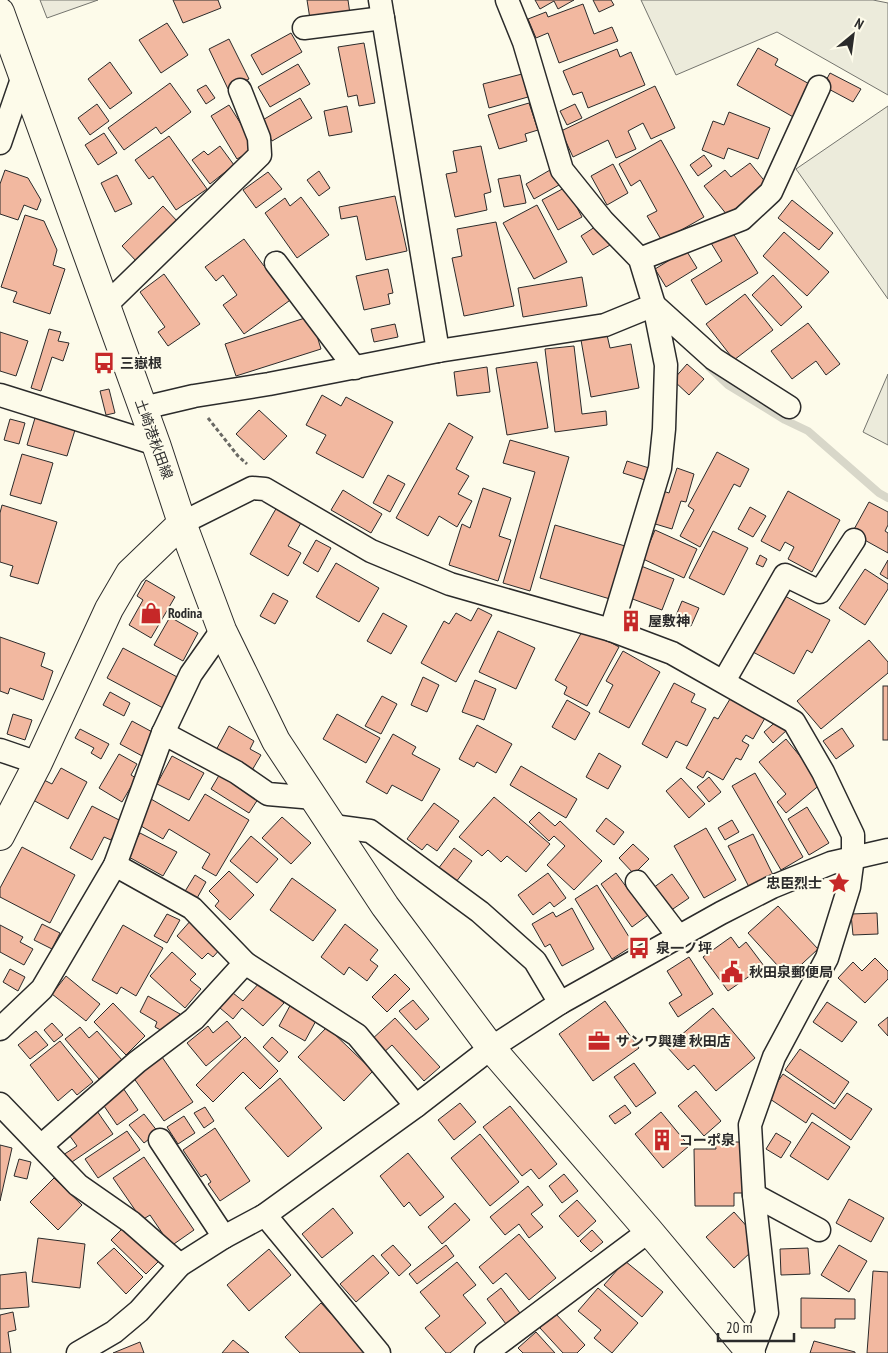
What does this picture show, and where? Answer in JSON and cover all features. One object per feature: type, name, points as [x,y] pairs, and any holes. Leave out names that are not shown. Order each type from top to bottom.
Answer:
[{"type":"street","points":[[507,0],[524,42],[562,170],[603,221],[640,259],[654,305],[666,365],[664,429],[660,468],[611,630]]},
{"type":"street","points":[[304,28],[381,9],[438,350]]},
{"type":"street","name":"土崎港秋田線","points":[[0,12],[222,630],[276,741],[386,906],[490,1048],[752,1353]]},
{"type":"street","points":[[0,143],[23,76]]},
{"type":"street","points":[[640,259],[742,219],[764,199],[771,192],[819,87]]},
{"type":"street","points":[[105,306],[260,155],[259,138],[240,90]]},
{"type":"street","points":[[276,263],[355,368]]},
{"type":"street","points":[[143,408],[194,396],[355,368],[438,350],[605,325],[654,305]]},
{"type":"street","points":[[654,305],[714,359],[789,407]]},
{"type":"street","points":[[0,395],[156,444]]},
{"type":"street","points":[[0,836],[38,763],[98,631],[130,573],[182,523],[252,488],[265,488],[371,551],[450,584],[611,630],[672,653],[794,722],[823,772],[852,835],[853,857],[849,887],[827,958],[774,1057],[750,1125],[754,1195],[767,1313],[752,1353]]},
{"type":"street","points":[[724,681],[785,575],[820,592],[854,540]]},
{"type":"street","points":[[0,1029],[42,989],[115,866],[163,733],[191,674],[222,630]]},
{"type":"street","points":[[163,733],[236,772],[268,794],[314,798]]},
{"type":"street","points":[[0,750],[38,763]]},
{"type":"street","points":[[333,826],[370,831],[480,912],[535,961],[560,1004]]},
{"type":"street","points":[[78,1353],[114,1332],[139,1311],[180,1265],[224,1237],[265,1215],[416,1106],[490,1048],[560,1004],[679,936],[772,888],[831,863],[888,850]]},
{"type":"street","points":[[115,866],[192,908],[245,963],[357,1035],[416,1106]]},
{"type":"street","points":[[638,882],[679,936]]},
{"type":"street","points":[[41,1146],[137,1062],[194,1019],[245,963]]},
{"type":"street","points":[[0,1104],[78,1185],[131,1222],[180,1265]]},
{"type":"street","points":[[160,1140],[224,1237]]},
{"type":"street","points":[[754,1195],[819,1230]]},
{"type":"street","points":[[265,1215],[379,1353]]},
{"type":"street","points":[[486,1353],[649,1231]]},
{"type":"path","points":[[194,396],[209,420],[238,456],[253,468],[265,488]]},
{"type":"shaded area","points":[[40,0],[98,0],[47,18]]},
{"type":"shaded area","points":[[641,0],[873,0],[888,3],[888,95],[777,32],[676,75]]},
{"type":"shaded area","points":[[888,106],[888,299],[796,169]]},
{"type":"shaded area","points":[[888,374],[888,445],[863,432]]},
{"type":"building","points":[[173,0],[218,0],[221,8],[183,23]]},
{"type":"building","points":[[307,0],[348,0],[350,14],[310,19]]},
{"type":"building","points":[[535,0],[574,0],[558,9],[554,1],[540,9]]},
{"type":"building","points":[[593,0],[611,0],[614,5],[599,12]]},
{"type":"building","points":[[583,4],[594,34],[612,27],[618,41],[559,63],[548,33],[536,38],[528,19],[546,12],[548,17]]},
{"type":"building","points":[[167,23],[188,55],[161,73],[139,40]]},
{"type":"building","points":[[291,33],[302,52],[262,75],[251,55]]},
{"type":"building","points":[[229,39],[249,79],[228,89],[209,49]]},
{"type":"building","points":[[364,43],[375,103],[359,106],[357,95],[348,97],[338,47]]},
{"type":"building","points":[[758,48],[778,59],[775,65],[813,86],[795,118],[737,85]]},
{"type":"building","points":[[617,49],[620,57],[631,52],[645,85],[588,108],[582,92],[573,95],[563,71]]},
{"type":"building","points":[[110,62],[132,93],[110,109],[88,79]]},
{"type":"building","points":[[298,64],[310,84],[270,107],[258,87]]},
{"type":"building","points":[[830,73],[861,89],[853,102],[823,86]]},
{"type":"building","points":[[522,74],[528,97],[489,108],[483,84]]},
{"type":"building","points":[[170,83],[191,112],[161,134],[156,127],[124,150],[108,128]]},
{"type":"building","points":[[206,85],[215,98],[206,104],[197,90]]},
{"type":"building","points":[[655,86],[675,128],[651,139],[643,123],[628,131],[636,149],[616,158],[608,140],[573,157],[561,131]]},
{"type":"building","points":[[300,98],[312,118],[272,141],[261,121]]},
{"type":"building","points":[[529,103],[538,130],[525,134],[527,141],[499,149],[488,115]]},
{"type":"building","points":[[97,104],[109,121],[90,135],[78,118]]},
{"type":"building","points":[[575,104],[582,118],[567,125],[560,111]]},
{"type":"building","points":[[229,105],[256,148],[237,159],[211,116]]},
{"type":"building","points":[[347,106],[352,132],[329,136],[324,111]]},
{"type":"building","points":[[729,112],[770,128],[758,159],[728,148],[724,159],[702,150],[713,121],[724,125]]},
{"type":"building","points":[[104,133],[117,153],[98,165],[85,145]]},
{"type":"building","points":[[169,136],[207,189],[176,210],[153,176],[149,179],[135,160]]},
{"type":"building","points":[[661,140],[704,217],[662,241],[647,216],[657,211],[640,180],[631,186],[619,164]]},
{"type":"building","points":[[220,146],[234,165],[210,184],[192,160],[204,151],[208,155]]},
{"type":"building","points":[[481,146],[491,192],[484,194],[487,210],[455,217],[446,174],[457,172],[453,151]]},
{"type":"building","points":[[704,155],[712,166],[698,176],[690,165]]},
{"type":"building","points":[[750,163],[767,184],[727,215],[704,186],[725,170],[731,177]]},
{"type":"building","points":[[613,164],[628,193],[607,205],[591,176]]},
{"type":"building","points":[[5,170],[28,178],[41,200],[37,210],[24,205],[18,220],[0,214],[0,184]]},
{"type":"building","points":[[550,170],[559,185],[534,199],[526,184]]},
{"type":"building","points":[[319,171],[330,188],[319,196],[307,180]]},
{"type":"building","points":[[268,172],[282,189],[256,208],[243,190]]},
{"type":"building","points":[[117,175],[132,204],[115,212],[101,183]]},
{"type":"building","points":[[520,175],[526,203],[504,207],[498,179]]},
{"type":"building","points":[[566,187],[582,217],[558,230],[542,200]]},
{"type":"building","points":[[395,196],[407,251],[366,260],[357,216],[341,219],[339,207]]},
{"type":"building","points":[[301,197],[329,235],[297,258],[265,213],[285,198],[290,206]]},
{"type":"building","points":[[792,200],[833,233],[819,250],[778,218]]},
{"type":"building","points":[[537,205],[567,262],[534,279],[503,223]]},
{"type":"building","points":[[163,206],[179,223],[138,263],[122,246]]},
{"type":"building","points":[[25,215],[44,221],[57,250],[53,265],[65,269],[50,314],[13,302],[17,292],[1,287]]},
{"type":"building","points":[[496,222],[514,306],[464,316],[452,258],[462,256],[457,229]]},
{"type":"building","points":[[598,225],[610,245],[593,255],[581,236]]},
{"type":"building","points":[[731,230],[758,273],[706,305],[691,280],[722,261],[711,243]]},
{"type":"building","points":[[784,232],[829,272],[807,296],[763,256]]},
{"type":"building","points":[[244,239],[264,266],[268,263],[293,298],[244,334],[223,305],[237,295],[223,275],[216,281],[205,267]]},
{"type":"building","points":[[686,250],[697,268],[666,287],[655,269]]},
{"type":"building","points":[[388,269],[393,293],[388,294],[390,304],[364,310],[356,276]]},
{"type":"building","points":[[164,274],[200,324],[168,346],[158,332],[165,327],[140,292]]},
{"type":"building","points":[[773,275],[802,307],[781,326],[752,295]]},
{"type":"building","points":[[582,277],[587,306],[523,317],[518,288]]},
{"type":"building","points":[[745,294],[773,330],[734,360],[706,324]]},
{"type":"building","points":[[311,316],[321,349],[236,376],[225,344]]},
{"type":"building","points":[[808,323],[840,364],[826,375],[816,361],[792,379],[771,351]]},
{"type":"building","points":[[395,324],[398,337],[374,342],[371,329]]},
{"type":"building","points":[[49,329],[61,332],[58,341],[69,343],[63,361],[52,357],[41,391],[31,388]]},
{"type":"building","points":[[0,332],[28,341],[16,376],[0,371]]},
{"type":"building","points":[[607,335],[610,348],[631,344],[639,388],[591,397],[581,340]]},
{"type":"building","points":[[574,346],[582,414],[606,411],[607,425],[555,432],[545,349]]},
{"type":"building","points":[[537,362],[548,428],[507,435],[496,368]]},
{"type":"building","points":[[687,364],[704,379],[689,395],[673,380]]},
{"type":"building","points":[[487,367],[490,392],[457,396],[454,372]]},
{"type":"building","points":[[109,389],[115,413],[106,415],[100,391]]},
{"type":"building","points":[[322,395],[341,406],[346,397],[393,422],[363,478],[316,453],[326,435],[306,425]]},
{"type":"building","points":[[259,410],[287,436],[264,460],[236,434]]},
{"type":"building","points":[[35,418],[75,430],[67,456],[27,445]]},
{"type":"building","points":[[10,419],[25,423],[19,444],[4,440]]},
{"type":"building","points":[[449,423],[473,437],[456,469],[469,476],[458,494],[472,501],[457,527],[439,516],[428,536],[396,518]]},
{"type":"building","points":[[510,440],[569,457],[530,591],[503,583],[535,472],[503,463]]},
{"type":"building","points":[[717,452],[749,469],[740,487],[734,484],[700,547],[680,536],[694,510],[688,506]]},
{"type":"building","points":[[22,454],[53,463],[41,504],[10,495]]},
{"type":"building","points":[[627,461],[649,468],[645,480],[623,473]]},
{"type":"building","points":[[677,468],[694,474],[686,502],[681,501],[672,529],[652,523],[663,491],[669,493]]},
{"type":"building","points":[[388,475],[405,484],[390,512],[373,503]]},
{"type":"building","points":[[483,488],[511,498],[499,536],[511,540],[498,581],[449,565],[462,524],[470,528]]},
{"type":"building","points":[[343,490],[382,514],[371,533],[331,510]]},
{"type":"building","points":[[788,491],[840,520],[812,572],[788,559],[794,547],[785,542],[780,551],[761,541]]},
{"type":"building","points":[[869,502],[888,512],[888,525],[885,531],[888,533],[888,553],[852,533]]},
{"type":"building","points":[[2,505],[57,522],[38,584],[10,576],[13,566],[0,562],[0,513]]},
{"type":"building","points":[[277,507],[302,521],[288,546],[301,553],[288,576],[250,554]]},
{"type":"building","points":[[750,507],[766,516],[753,537],[738,529]]},
{"type":"building","points":[[555,525],[625,546],[610,599],[540,578]]},
{"type":"building","points":[[655,530],[697,549],[684,578],[643,559]]},
{"type":"building","points":[[713,531],[748,548],[724,595],[689,578]]},
{"type":"building","points":[[316,540],[331,548],[318,572],[303,563]]},
{"type":"building","points":[[760,555],[767,559],[763,567],[756,564]]},
{"type":"building","points":[[888,560],[888,579],[880,574]]},
{"type":"building","points":[[336,563],[379,588],[359,622],[316,597]]},
{"type":"building","points":[[641,566],[674,579],[662,610],[630,598]]},
{"type":"building","points":[[865,569],[888,584],[888,589],[865,625],[839,608]]},
{"type":"building","name":"Rodina","points":[[146,580],[175,597],[151,638],[129,625],[143,600],[137,596]]},
{"type":"building","points":[[273,593],[288,601],[275,624],[260,616]]},
{"type":"building","points":[[783,595],[830,620],[812,653],[807,650],[794,674],[753,652]]},
{"type":"building","points":[[682,601],[699,608],[691,626],[675,618]]},
{"type":"building","points":[[478,608],[492,615],[456,682],[421,663],[444,621],[449,624],[456,613],[471,621]]},
{"type":"building","points":[[383,613],[407,626],[391,654],[367,641]]},
{"type":"building","name":"屋敷神","points":[[627,616],[637,619],[634,627],[625,624]]},
{"type":"building","points":[[170,617],[198,633],[183,661],[154,645]]},
{"type":"building","points":[[584,628],[619,647],[587,706],[564,694],[567,687],[555,680]]},
{"type":"building","points":[[498,631],[535,648],[516,689],[479,672]]},
{"type":"building","points":[[0,637],[45,653],[41,666],[53,671],[43,700],[10,688],[8,694],[0,691]]},
{"type":"building","points":[[869,640],[888,662],[888,673],[821,729],[797,701]]},
{"type":"building","points":[[123,648],[179,678],[163,708],[107,678]]},
{"type":"building","points":[[623,651],[660,672],[629,728],[599,712],[613,685],[606,681]]},
{"type":"building","points":[[423,677],[439,685],[427,712],[411,705]]},
{"type":"building","points":[[475,680],[496,689],[484,720],[462,712]]},
{"type":"building","points":[[674,683],[695,694],[691,702],[706,709],[687,746],[676,741],[667,758],[642,744]]},
{"type":"building","points":[[883,686],[888,686],[888,740],[883,740]]},
{"type":"building","points":[[110,692],[130,703],[124,716],[103,705]]},
{"type":"building","points":[[382,696],[397,704],[381,734],[365,726]]},
{"type":"building","points":[[730,699],[765,718],[753,739],[746,735],[742,741],[749,745],[741,760],[736,758],[723,780],[707,771],[703,778],[686,768],[714,717],[718,719]]},
{"type":"building","points":[[567,700],[590,713],[575,740],[552,727]]},
{"type":"building","points":[[13,714],[32,720],[25,740],[7,734]]},
{"type":"building","points":[[337,714],[380,738],[366,763],[323,739]]},
{"type":"building","points":[[779,719],[788,729],[773,743],[764,732]]},
{"type":"building","points":[[132,721],[156,734],[144,757],[120,744]]},
{"type":"building","points":[[477,725],[512,744],[496,773],[477,762],[474,767],[459,759]]},
{"type":"building","points":[[229,726],[254,741],[250,749],[261,755],[251,772],[215,752]]},
{"type":"building","points":[[842,728],[854,746],[836,759],[823,741]]},
{"type":"building","points":[[80,729],[109,744],[101,759],[91,753],[94,748],[75,738]]},
{"type":"building","points":[[393,734],[416,747],[412,754],[440,769],[422,801],[392,785],[387,794],[366,782]]},
{"type":"building","points":[[786,739],[822,783],[786,813],[777,802],[786,794],[759,762]]},
{"type":"building","points":[[599,753],[621,766],[608,789],[586,777]]},
{"type":"building","points":[[119,754],[137,764],[131,775],[136,778],[122,802],[99,788]]},
{"type":"building","points":[[172,756],[204,773],[189,800],[157,784]]},
{"type":"building","points":[[521,766],[577,799],[566,818],[510,785]]},
{"type":"building","points":[[61,768],[87,782],[68,819],[33,800],[44,780],[52,784]]},
{"type":"building","points":[[221,772],[260,796],[249,813],[211,789]]},
{"type":"building","points":[[755,773],[803,857],[781,870],[732,786]]},
{"type":"building","points":[[709,777],[721,792],[709,802],[697,787]]},
{"type":"building","points":[[681,778],[705,804],[689,818],[666,791]]},
{"type":"building","points":[[205,794],[249,820],[216,876],[202,868],[210,854],[169,829],[163,839],[136,823],[151,799],[189,821]]},
{"type":"building","points":[[494,797],[550,844],[526,872],[507,856],[501,862],[488,850],[482,856],[459,837]]},
{"type":"building","points":[[434,803],[459,821],[437,851],[427,844],[422,850],[407,839]]},
{"type":"building","points":[[92,806],[121,821],[111,840],[104,837],[92,860],[70,848]]},
{"type":"building","points":[[807,807],[829,843],[809,855],[788,819]]},
{"type":"building","points":[[539,812],[555,826],[560,821],[602,861],[574,890],[547,865],[565,846],[554,836],[549,841],[529,822]]},
{"type":"building","points":[[282,817],[311,843],[291,864],[262,838]]},
{"type":"building","points":[[606,818],[624,832],[614,845],[596,831]]},
{"type":"building","points":[[732,820],[739,832],[725,840],[718,828]]},
{"type":"building","points":[[706,828],[736,880],[704,898],[674,846]]},
{"type":"building","points":[[140,833],[177,852],[163,876],[127,856]]},
{"type":"building","points":[[753,834],[773,875],[749,887],[728,846]]},
{"type":"building","points":[[251,836],[278,859],[257,883],[230,861]]},
{"type":"building","points":[[633,844],[649,859],[634,874],[619,858]]},
{"type":"building","points":[[22,847],[75,875],[50,923],[0,897],[0,888]]},
{"type":"building","points":[[454,848],[472,861],[456,882],[438,869]]},
{"type":"building","points":[[229,871],[254,895],[230,920],[215,906],[219,901],[209,891]]},
{"type":"building","points":[[548,873],[566,898],[554,907],[550,902],[533,915],[518,895]]},
{"type":"building","points":[[616,873],[630,892],[634,889],[651,913],[632,927],[601,884]]},
{"type":"building","points":[[672,874],[689,898],[670,911],[653,888]]},
{"type":"building","points":[[195,875],[206,882],[196,900],[184,893]]},
{"type":"building","points":[[292,878],[336,910],[313,941],[270,910]]},
{"type":"building","points":[[597,885],[634,945],[612,959],[575,899]]},
{"type":"building","points":[[778,906],[818,949],[788,977],[748,933]]},
{"type":"building","points":[[572,908],[594,949],[562,966],[550,944],[545,947],[532,924],[553,912],[556,917]]},
{"type":"building","points":[[877,913],[878,934],[853,935],[851,914]]},
{"type":"building","points":[[167,914],[180,920],[167,943],[154,936]]},
{"type":"building","points":[[192,919],[222,947],[213,957],[208,953],[202,959],[177,936]]},
{"type":"building","points":[[42,924],[60,933],[52,949],[34,940]]},
{"type":"building","points":[[345,924],[378,950],[370,960],[378,966],[367,981],[349,967],[344,975],[321,957]]},
{"type":"building","points":[[0,925],[23,937],[20,942],[33,949],[24,965],[0,952]]},
{"type":"building","points":[[123,925],[163,948],[136,996],[121,987],[117,994],[92,980]]},
{"type":"building","points":[[731,937],[739,948],[746,942],[764,966],[728,991],[703,957]]},
{"type":"building","points":[[172,952],[196,974],[190,980],[201,989],[185,1008],[150,976]]},
{"type":"building","points":[[689,957],[713,994],[678,1017],[669,1003],[682,995],[667,971]]},
{"type":"building","points":[[875,958],[888,971],[888,979],[865,1003],[838,978],[853,962],[862,971]]},
{"type":"building","points":[[10,969],[25,977],[18,991],[3,982]]},
{"type":"building","points":[[395,974],[410,989],[387,1012],[372,997]]},
{"type":"building","points":[[66,976],[100,1004],[86,1021],[52,994]]},
{"type":"building","points":[[260,982],[284,1003],[263,1026],[242,1008],[233,1019],[220,1008],[233,993],[243,1001]]},
{"type":"building","points":[[148,996],[180,1014],[168,1034],[155,1027],[157,1022],[140,1012]]},
{"type":"building","points":[[413,1000],[429,1019],[416,1030],[399,1011]]},
{"type":"building","name":"サンワ興建 秋田店","points":[[605,1001],[639,1048],[593,1081],[559,1034]]},
{"type":"building","points":[[292,1002],[318,1017],[305,1041],[279,1026]]},
{"type":"building","points":[[827,1002],[857,1022],[842,1042],[813,1022]]},
{"type":"building","points":[[113,1003],[145,1036],[126,1055],[94,1022]]},
{"type":"building","points":[[713,1008],[755,1058],[716,1091],[694,1065],[688,1070],[667,1047]]},
{"type":"building","points":[[888,1017],[888,1036],[878,1025]]},
{"type":"building","points":[[395,1018],[440,1067],[424,1081],[392,1045],[382,1054],[370,1041]]},
{"type":"building","points":[[227,1021],[241,1037],[206,1066],[187,1043],[208,1026],[213,1033]]},
{"type":"building","points":[[52,1023],[63,1035],[54,1042],[44,1030]]},
{"type":"building","points":[[80,1027],[89,1038],[97,1031],[122,1060],[99,1079],[65,1039]]},
{"type":"building","points":[[327,1027],[373,1071],[344,1101],[298,1057]]},
{"type":"building","points":[[36,1031],[48,1045],[30,1059],[18,1045]]},
{"type":"building","points":[[245,1037],[278,1071],[260,1089],[243,1072],[213,1102],[196,1085]]},
{"type":"building","points":[[272,1037],[288,1052],[279,1062],[263,1047]]},
{"type":"building","points":[[60,1041],[93,1082],[77,1095],[72,1089],[58,1101],[30,1065]]},
{"type":"building","points":[[800,1049],[849,1082],[834,1104],[785,1070]]},
{"type":"building","points":[[162,1057],[193,1102],[164,1121],[133,1077]]},
{"type":"building","points":[[634,1063],[656,1093],[636,1107],[614,1077]]},
{"type":"building","points":[[783,1074],[835,1109],[847,1093],[872,1109],[851,1140],[812,1113],[806,1123],[767,1097]]},
{"type":"building","points":[[280,1078],[322,1128],[288,1157],[245,1108]]},
{"type":"building","points":[[123,1088],[138,1110],[117,1125],[102,1103]]},
{"type":"building","points":[[696,1091],[721,1121],[704,1136],[678,1106]]},
{"type":"building","points":[[460,1103],[476,1122],[454,1140],[438,1120]]},
{"type":"building","points":[[625,1105],[631,1113],[615,1124],[609,1116]]},
{"type":"building","points":[[510,1106],[557,1164],[539,1179],[531,1169],[522,1176],[483,1127]]},
{"type":"building","points":[[205,1107],[214,1121],[204,1128],[194,1113]]},
{"type":"building","points":[[97,1111],[113,1134],[69,1164],[63,1155],[77,1146],[67,1132]]},
{"type":"building","name":"コーポ泉","points":[[661,1112],[689,1146],[663,1168],[635,1134]]},
{"type":"building","points":[[144,1114],[158,1132],[144,1143],[129,1125]]},
{"type":"building","points":[[184,1116],[195,1133],[178,1144],[167,1127]]},
{"type":"building","points":[[812,1122],[850,1147],[828,1180],[790,1156]]},
{"type":"building","points":[[215,1128],[250,1181],[220,1201],[208,1184],[211,1182],[206,1174],[201,1177],[183,1150]]},
{"type":"building","points":[[127,1131],[140,1150],[98,1178],[85,1159]]},
{"type":"building","points":[[776,1133],[791,1142],[781,1158],[766,1149]]},
{"type":"building","points":[[480,1134],[519,1182],[490,1206],[451,1158]]},
{"type":"building","points":[[715,1142],[744,1142],[744,1193],[734,1193],[734,1206],[695,1206],[694,1149],[716,1149]]},
{"type":"building","points":[[0,1145],[12,1148],[0,1201]]},
{"type":"building","points":[[408,1153],[444,1197],[420,1216],[409,1202],[404,1207],[380,1176]]},
{"type":"building","points":[[144,1157],[194,1230],[171,1246],[150,1215],[142,1220],[113,1178]]},
{"type":"building","points":[[19,1159],[31,1162],[27,1179],[14,1176]]},
{"type":"building","points":[[564,1174],[578,1191],[562,1203],[549,1186]]},
{"type":"building","points":[[54,1178],[82,1205],[58,1230],[30,1202]]},
{"type":"building","points":[[528,1186],[543,1205],[531,1214],[543,1227],[529,1238],[519,1224],[505,1235],[490,1217]]},
{"type":"building","points":[[849,1199],[884,1218],[871,1242],[836,1223]]},
{"type":"building","points":[[577,1200],[596,1221],[578,1237],[559,1216]]},
{"type":"building","points":[[455,1203],[470,1220],[442,1244],[428,1227]]},
{"type":"building","points":[[333,1208],[353,1233],[322,1258],[302,1234]]},
{"type":"building","points":[[734,1212],[750,1230],[752,1251],[734,1268],[706,1237]]},
{"type":"building","points":[[126,1225],[161,1259],[146,1274],[111,1240]]},
{"type":"building","points":[[592,1230],[603,1242],[591,1252],[580,1241]]},
{"type":"building","points":[[519,1234],[556,1278],[529,1300],[506,1273],[493,1284],[479,1267]]},
{"type":"building","points":[[38,1238],[85,1244],[80,1288],[32,1282]]},
{"type":"building","points":[[393,1245],[411,1265],[399,1276],[381,1255]]},
{"type":"building","points":[[446,1245],[454,1256],[417,1284],[409,1274]]},
{"type":"building","points":[[839,1245],[867,1261],[849,1292],[821,1275]]},
{"type":"building","points":[[114,1248],[143,1277],[126,1294],[97,1263]]},
{"type":"building","points":[[808,1248],[810,1274],[781,1275],[780,1249]]},
{"type":"building","points":[[269,1249],[291,1275],[249,1311],[227,1285]]},
{"type":"building","points":[[373,1255],[389,1273],[356,1302],[340,1284]]},
{"type":"building","points":[[625,1261],[663,1292],[642,1317],[604,1285]]},
{"type":"building","points":[[457,1262],[476,1285],[463,1295],[486,1323],[450,1353],[446,1353],[425,1328],[440,1316],[420,1292]]},
{"type":"building","points":[[873,1271],[888,1272],[888,1353],[867,1353]]},
{"type":"building","points":[[26,1272],[29,1307],[0,1309],[0,1275]]},
{"type":"building","points":[[501,1288],[520,1313],[506,1324],[487,1299]]},
{"type":"building","points":[[598,1288],[638,1323],[612,1353],[594,1338],[601,1330],[578,1311]]},
{"type":"building","points":[[801,1298],[855,1299],[855,1319],[835,1319],[835,1328],[801,1328]]},
{"type":"building","points":[[321,1303],[367,1353],[300,1353],[285,1337]]},
{"type":"building","points":[[13,1312],[16,1330],[8,1332],[11,1353],[0,1353],[0,1315]]},
{"type":"building","points":[[555,1313],[585,1345],[577,1353],[563,1353],[540,1328]]},
{"type":"building","points":[[536,1332],[555,1353],[523,1353],[518,1348]]},
{"type":"building","points":[[233,1340],[249,1353],[222,1353]]},
{"type":"building","points":[[814,1341],[855,1352],[855,1353],[810,1353]]},
{"type":"building","points":[[140,1342],[144,1353],[113,1353]]},
{"type":"waterway","points":[[709,367],[728,385],[785,420],[808,431],[879,493],[888,498]]},
{"type":"place","name":"三嶽根","points":[[104,363]]},
{"type":"place","name":"Rodina","points":[[151,613]]},
{"type":"place","name":"屋敷神","points":[[631,621]]},
{"type":"place","name":"忠臣烈士","points":[[839,883]]},
{"type":"place","name":"泉一ノ坪","points":[[639,948]]},
{"type":"place","name":"秋田泉郵便局","points":[[732,972]]},
{"type":"place","name":"サンワ興建 秋田店","points":[[599,1041]]},
{"type":"place","name":"コーポ泉","points":[[662,1140]]}]
